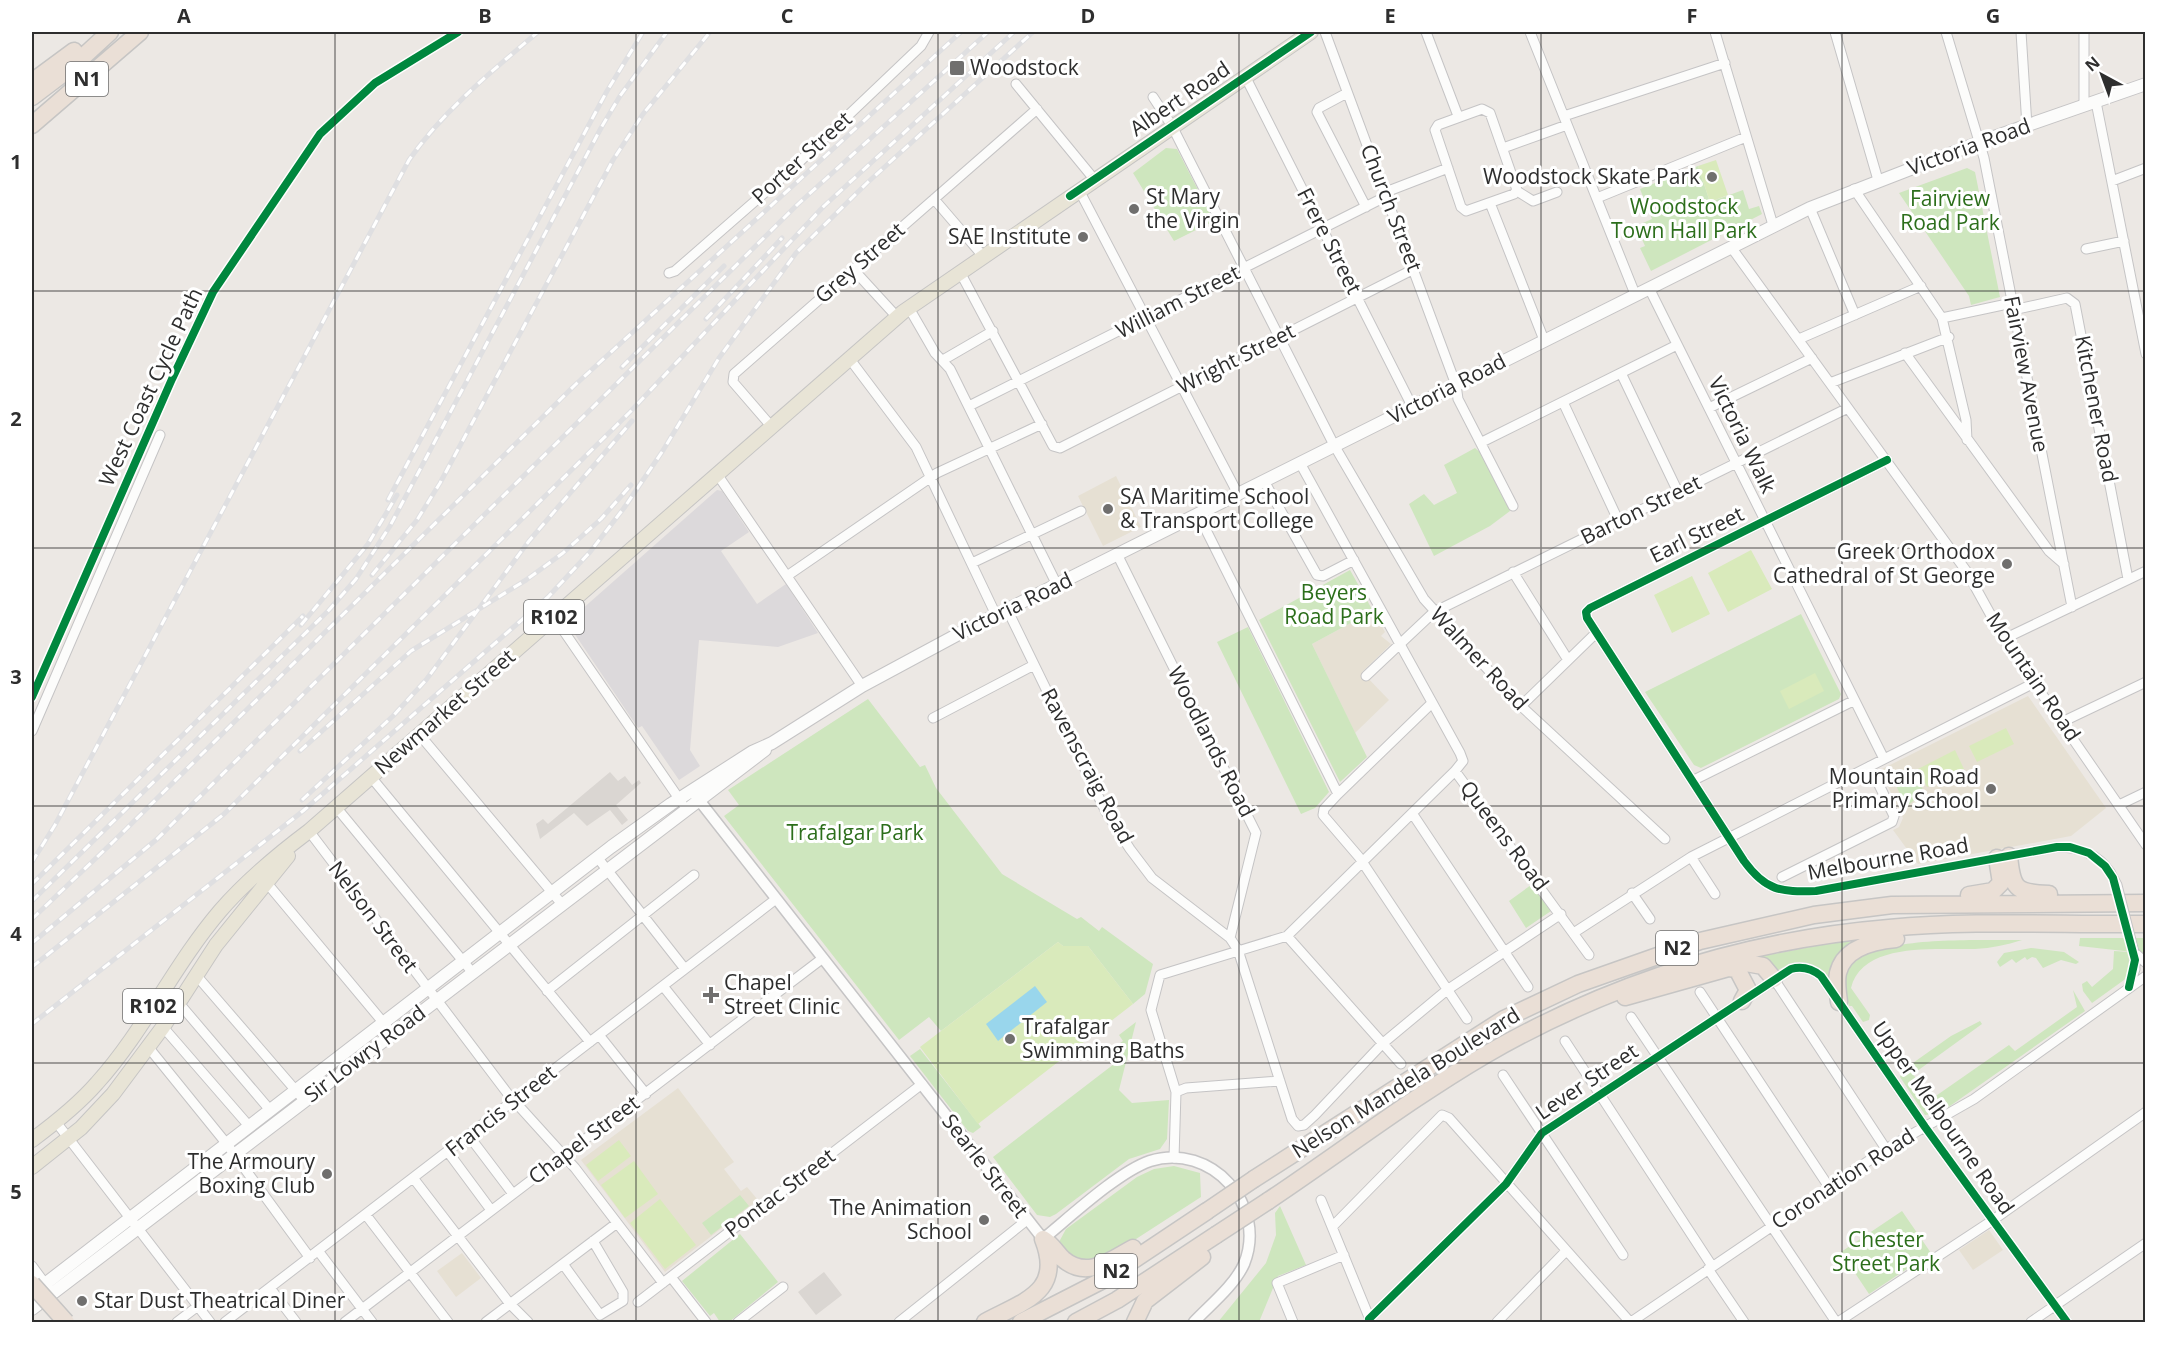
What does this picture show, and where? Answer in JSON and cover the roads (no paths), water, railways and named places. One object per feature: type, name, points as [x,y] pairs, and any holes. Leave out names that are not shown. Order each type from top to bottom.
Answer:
[{"type":"highway","points":[[32,82],[100,32]]},
{"type":"highway","name":"N1","points":[[32,97],[73,66],[110,32]]},
{"type":"highway","name":"N1","points":[[32,125],[140,32]]},
{"type":"highway","points":[[2003,857],[2016,888],[2030,894],[2073,894],[2105,904]]},
{"type":"highway","points":[[1814,915],[1896,897],[1982,895],[1993,891],[2001,883],[2003,857]]},
{"type":"highway","name":"Nelson Mandela Boulevard","points":[[1021,1323],[1105,1279],[1253,1177],[1471,1038],[1578,984],[1700,941],[1814,915],[1856,909],[1933,903],[2145,903]]},
{"type":"highway","name":"Nelson Mandela Boulevard","points":[[1076,1323],[1219,1239],[1303,1178],[1483,1056],[1584,1004],[1658,974],[1802,938],[1891,927],[2145,924]]},
{"type":"highway","points":[[1839,1002],[1837,975],[1842,962],[1854,951],[1876,940],[1940,935],[1964,926]]},
{"type":"highway","points":[[1584,1004],[1611,1001],[1746,963],[1763,966],[1774,979]]},
{"type":"highway","points":[[1728,968],[1737,969],[1743,978],[1748,990],[1742,1001]]},
{"type":"highway","points":[[1042,1239],[1075,1266],[1087,1269],[1100,1267],[1206,1208]]},
{"type":"highway","points":[[985,1323],[1038,1293],[1046,1282],[1050,1270],[1042,1239]]},
{"type":"highway","points":[[1135,1323],[1139,1308],[1145,1301],[1219,1239]]},
{"type":"highway","points":[[43,1287],[66,1323]]},
{"type":"main road","name":"Albert Road","points":[[771,426],[909,308],[1310,32]]},
{"type":"main road","name":"Victoria Road","points":[[683,803],[758,758],[772,743],[862,686],[1001,612],[1773,225],[1854,189],[2145,84]]},
{"type":"main road","name":"Newmarket Street","points":[[32,1140],[56,1122],[97,1083],[115,1062],[220,911],[252,878],[309,831],[771,426]]},
{"type":"main road","name":"Sir Lowry Road","points":[[134,1223],[226,1143],[597,857],[683,803]]},
{"type":"main road","name":"Sir Lowry Road","points":[[32,1294],[234,1154],[606,869],[683,803]]},
{"type":"main road","name":"Newmarket Street","points":[[32,1167],[97,1113],[149,1048],[237,916],[309,831]]},
{"type":"main road","name":"Sir Lowry Road","points":[[32,1309],[43,1287]]},
{"type":"street","name":"Church Street","points":[[1325,32],[1414,269],[1456,385],[1458,399],[1482,442],[1513,507]]},
{"type":"street","points":[[1426,32],[1458,116]]},
{"type":"street","points":[[1530,32],[1635,294]]},
{"type":"street","points":[[1714,32],[1773,225]]},
{"type":"street","points":[[1835,32],[1878,180]]},
{"type":"street","name":"Fairview Avenue","points":[[1946,32],[1979,142],[2072,607]]},
{"type":"street","points":[[2021,32],[2027,126]]},
{"type":"street","points":[[2084,32],[2090,104],[2112,181],[2145,354]]},
{"type":"street","name":"Porter Street","points":[[669,273],[726,227],[842,122],[921,46],[929,33]]},
{"type":"street","points":[[1503,148],[1566,120],[1725,63]]},
{"type":"street","name":"Frere Street","points":[[1245,76],[1412,406]]},
{"type":"street","points":[[1016,84],[1094,179]]},
{"type":"street","points":[[1347,93],[1319,108],[1317,112],[1366,207]]},
{"type":"street","name":"Walmer Road","points":[[1153,97],[1172,126],[1334,445],[1424,599],[1521,706],[1665,839]]},
{"type":"street","name":"Grey Street","points":[[771,426],[731,378],[1037,109]]},
{"type":"street","points":[[1517,191],[1470,211],[1463,209],[1435,130],[1438,125],[1458,116],[1485,109],[1490,113],[1517,191],[1533,201],[1557,192]]},
{"type":"street","points":[[1597,198],[1746,137]]},
{"type":"street","name":"William Street","points":[[969,406],[1366,207],[1391,190],[1448,168]]},
{"type":"street","points":[[2112,181],[2145,168]]},
{"type":"street","points":[[1854,189],[1942,318],[1949,337],[1966,420],[1967,440]]},
{"type":"street","points":[[1079,190],[1238,494]]},
{"type":"street","points":[[934,199],[983,256]]},
{"type":"street","points":[[1490,203],[1544,340]]},
{"type":"street","points":[[1810,208],[1856,315]]},
{"type":"street","points":[[2086,249],[2124,241]]},
{"type":"street","name":"Mountain Road","points":[[1731,247],[1967,572],[2004,639],[2145,845]]},
{"type":"street","points":[[853,269],[897,317]]},
{"type":"street","name":"Wright Street","points":[[1042,424],[1053,446],[1058,448],[1414,269]]},
{"type":"street","points":[[787,576],[932,477],[1042,424],[960,272]]},
{"type":"street","points":[[1799,339],[1921,286]]},
{"type":"street","name":"Victoria Walk","points":[[1649,288],[1853,701],[1884,759]]},
{"type":"street","name":"Kitchener Road","points":[[1942,318],[2067,298],[2075,304],[2128,579]]},
{"type":"street","points":[[909,308],[935,353],[943,360],[969,406],[1057,585]]},
{"type":"street","points":[[943,360],[993,331]]},
{"type":"street","points":[[1830,383],[1949,337]]},
{"type":"street","points":[[1482,442],[1677,345]]},
{"type":"street","points":[[1905,353],[2049,551],[2064,564]]},
{"type":"street","name":"Ravenscraig Road","points":[[849,358],[906,433],[932,477],[972,563],[1034,665],[1106,812],[1152,878],[1230,938],[1238,950],[1292,1119],[1298,1126],[1304,1125],[1315,1115],[1382,1044]]},
{"type":"street","points":[[1709,408],[1812,358]]},
{"type":"street","points":[[1621,373],[1678,492]]},
{"type":"street","points":[[1563,402],[1619,522]]},
{"type":"street","name":"Barton Street","points":[[1366,676],[1434,612],[1848,408]]},
{"type":"street","points":[[32,731],[160,435]]},
{"type":"street","name":"Earl Street","points":[[1588,609],[1887,460]]},
{"type":"street","name":"Queens Road","points":[[1300,463],[1463,759],[1455,771],[1575,932],[1589,955]]},
{"type":"street","points":[[717,474],[862,686]]},
{"type":"street","points":[[1264,481],[1317,575],[1323,576],[1354,560]]},
{"type":"street","points":[[972,563],[1081,511]]},
{"type":"street","points":[[1198,514],[1338,794]]},
{"type":"street","name":"Woodlands Road","points":[[1117,554],[1256,833],[1230,938]]},
{"type":"street","points":[[2004,639],[2145,571]]},
{"type":"street","points":[[1513,572],[1568,660]]},
{"type":"street","name":"Melbourne Road","points":[[1588,609],[1587,618],[1596,633],[1755,875],[1781,891],[1816,891],[2070,847],[2090,853],[2110,872],[2116,885],[2134,952],[2135,969],[2129,987]]},
{"type":"street","points":[[554,617],[683,803]]},
{"type":"street","points":[[1521,706],[1596,633]]},
{"type":"street","points":[[933,718],[1034,665]]},
{"type":"street","points":[[2062,722],[2145,682]]},
{"type":"street","points":[[1575,932],[1632,893],[1691,857],[2034,683]]},
{"type":"street","points":[[1694,780],[1853,701]]},
{"type":"street","points":[[1432,703],[1338,794],[1324,809],[1323,815],[1362,862],[1467,1019]]},
{"type":"street","points":[[419,734],[561,903]]},
{"type":"street","points":[[1782,878],[1892,822],[1894,816],[1870,766]]},
{"type":"street","points":[[1174,1158],[1176,1092],[1151,1010],[1159,976],[1168,971],[1287,936],[1455,771]]},
{"type":"street","points":[[371,777],[590,1042]]},
{"type":"street","points":[[2119,805],[2145,792]]},
{"type":"street","name":"Searle Street","points":[[695,795],[1042,1239],[1137,1167],[1160,1159],[1174,1158],[1191,1160],[1216,1171],[1240,1197],[1248,1215],[1248,1250],[1243,1265],[1232,1282],[1194,1323]]},
{"type":"street","points":[[336,807],[472,972]]},
{"type":"street","points":[[1412,813],[1528,987]]},
{"type":"street","name":"Nelson Street","points":[[309,831],[515,1100],[564,1156],[617,1223],[706,1323]]},
{"type":"street","points":[[597,857],[685,969]]},
{"type":"street","points":[[1691,857],[1715,894]]},
{"type":"street","points":[[547,991],[694,875]]},
{"type":"street","points":[[266,882],[393,1033]]},
{"type":"street","points":[[1632,893],[1650,919]]},
{"type":"street","name":"Francis Street","points":[[225,1323],[776,899]]},
{"type":"street","points":[[1382,1044],[1447,990],[1561,914]]},
{"type":"street","points":[[1287,936],[1401,1064]]},
{"type":"street","name":"Melbourne Road","points":[[2134,952],[2145,963]]},
{"type":"street","name":"Chapel Street","points":[[345,1323],[823,958]]},
{"type":"street","name":"Upper Melbourne Road","points":[[1774,979],[1791,969],[1809,969],[1821,976],[1925,1127],[2067,1323]]},
{"type":"street","points":[[196,975],[304,1100]]},
{"type":"street","name":"Coronation Road","points":[[1630,1323],[1886,1149],[1974,1099],[2145,976]]},
{"type":"street","points":[[1774,979],[1886,1149]]},
{"type":"street","name":"Lever Street","points":[[1370,1321],[1506,1184],[1542,1133],[1774,979]]},
{"type":"street","points":[[663,986],[710,1045]]},
{"type":"street","points":[[1700,992],[1829,1187]]},
{"type":"street","points":[[178,1002],[270,1110]]},
{"type":"street","points":[[1631,1017],[1837,1323],[1993,1220],[2145,1112]]},
{"type":"street","points":[[163,1027],[249,1126]]},
{"type":"street","points":[[599,1035],[646,1094]]},
{"type":"street","points":[[1565,1041],[1601,1094],[1744,1323]]},
{"type":"street","points":[[149,1048],[226,1143],[310,1258]]},
{"type":"street","points":[[1503,1075],[1623,1255]]},
{"type":"street","points":[[1176,1092],[1186,1088],[1280,1081]]},
{"type":"street","name":"Pontac Street","points":[[638,1302],[922,1084]]},
{"type":"street","points":[[1332,1227],[1442,1115],[1449,1118],[1630,1323]]},
{"type":"street","points":[[56,1122],[210,1323]]},
{"type":"street","points":[[469,1136],[513,1194]]},
{"type":"street","points":[[448,1152],[491,1210]]},
{"type":"street","points":[[414,1179],[510,1304],[528,1323]]},
{"type":"street","points":[[1321,1200],[1370,1321]]},
{"type":"street","points":[[366,1215],[448,1323]]},
{"type":"street","points":[[899,1323],[1027,1220]]},
{"type":"street","points":[[486,1323],[617,1223]]},
{"type":"street","points":[[563,1264],[600,1316],[623,1301],[625,1296],[593,1241]]},
{"type":"street","points":[[2031,1323],[2145,1243]]},
{"type":"street","points":[[319,1252],[372,1323]]},
{"type":"street","points":[[1497,1323],[1565,1252]]},
{"type":"street","points":[[1293,1323],[1277,1283],[1344,1255]]},
{"type":"street","points":[[32,1266],[43,1287]]},
{"type":"street","points":[[738,1323],[783,1287]]},
{"type":"street","points":[[270,1288],[296,1323]]},
{"type":"street","points":[[177,1323],[198,1306]]},
{"type":"water","points":[[1035,986],[1047,1002],[998,1041],[986,1024]]},
{"type":"railway","points":[[32,862],[55,825],[409,160],[437,124],[453,108],[486,76],[538,32]]},
{"type":"railway","points":[[388,500],[607,91],[643,32]]},
{"type":"railway","points":[[32,901],[329,610],[356,579],[390,526],[601,128],[620,96],[667,32]]},
{"type":"railway","points":[[372,575],[417,520],[440,483],[613,160],[643,114],[710,32]]},
{"type":"railway","points":[[32,919],[114,841],[575,385],[961,32]]},
{"type":"railway","points":[[32,943],[157,839],[797,205],[988,32]]},
{"type":"railway","points":[[32,967],[224,814],[630,412],[824,206],[1014,32]]},
{"type":"railway","points":[[32,1024],[303,811],[548,597],[590,552],[624,508],[662,452],[719,358],[796,253],[867,183],[1033,32]]},
{"type":"railway","points":[[706,319],[782,238]]},
{"type":"railway","points":[[622,367],[724,266]]},
{"type":"railway","points":[[302,800],[393,716],[426,680],[529,541],[632,421]]},
{"type":"railway","points":[[300,751],[411,651],[526,580],[563,553],[601,519],[631,485]]},
{"type":"railway","points":[[301,625],[368,544],[397,495]]},
{"type":"railway","points":[[32,884],[303,616]]},
{"type":"place","name":"Woodstock","points":[[957,68]]},
{"type":"place","name":"Woodstock Skate Park","points":[[1712,177]]},
{"type":"place","name":"St Mary the Virgin","points":[[1134,209]]},
{"type":"place","name":"SAE Institute","points":[[1083,237]]},
{"type":"place","name":"SA Maritime School & Transport College","points":[[1108,509]]},
{"type":"place","name":"Greek Orthodox Cathedral of St George","points":[[2007,564]]},
{"type":"place","name":"Mountain Road Primary School","points":[[1991,789]]},
{"type":"place","name":"Chapel Street Clinic","points":[[711,995]]},
{"type":"place","name":"Trafalgar Swimming Baths","points":[[1010,1039]]},
{"type":"place","name":"The Armoury Boxing Club","points":[[327,1174]]},
{"type":"place","name":"The Animation School","points":[[984,1220]]},
{"type":"place","name":"Star Dust Theatrical Diner","points":[[82,1301]]},
{"type":"park label","name":"Fairview Road Park","points":[[1950,211]]},
{"type":"park label","name":"Woodstock Town Hall Park","points":[[1684,219]]},
{"type":"park label","name":"Beyers Road Park","points":[[1334,605]]},
{"type":"park label","name":"Trafalgar Park","points":[[855,833]]},
{"type":"park label","name":"Chester Street Park","points":[[1886,1252]]}]
